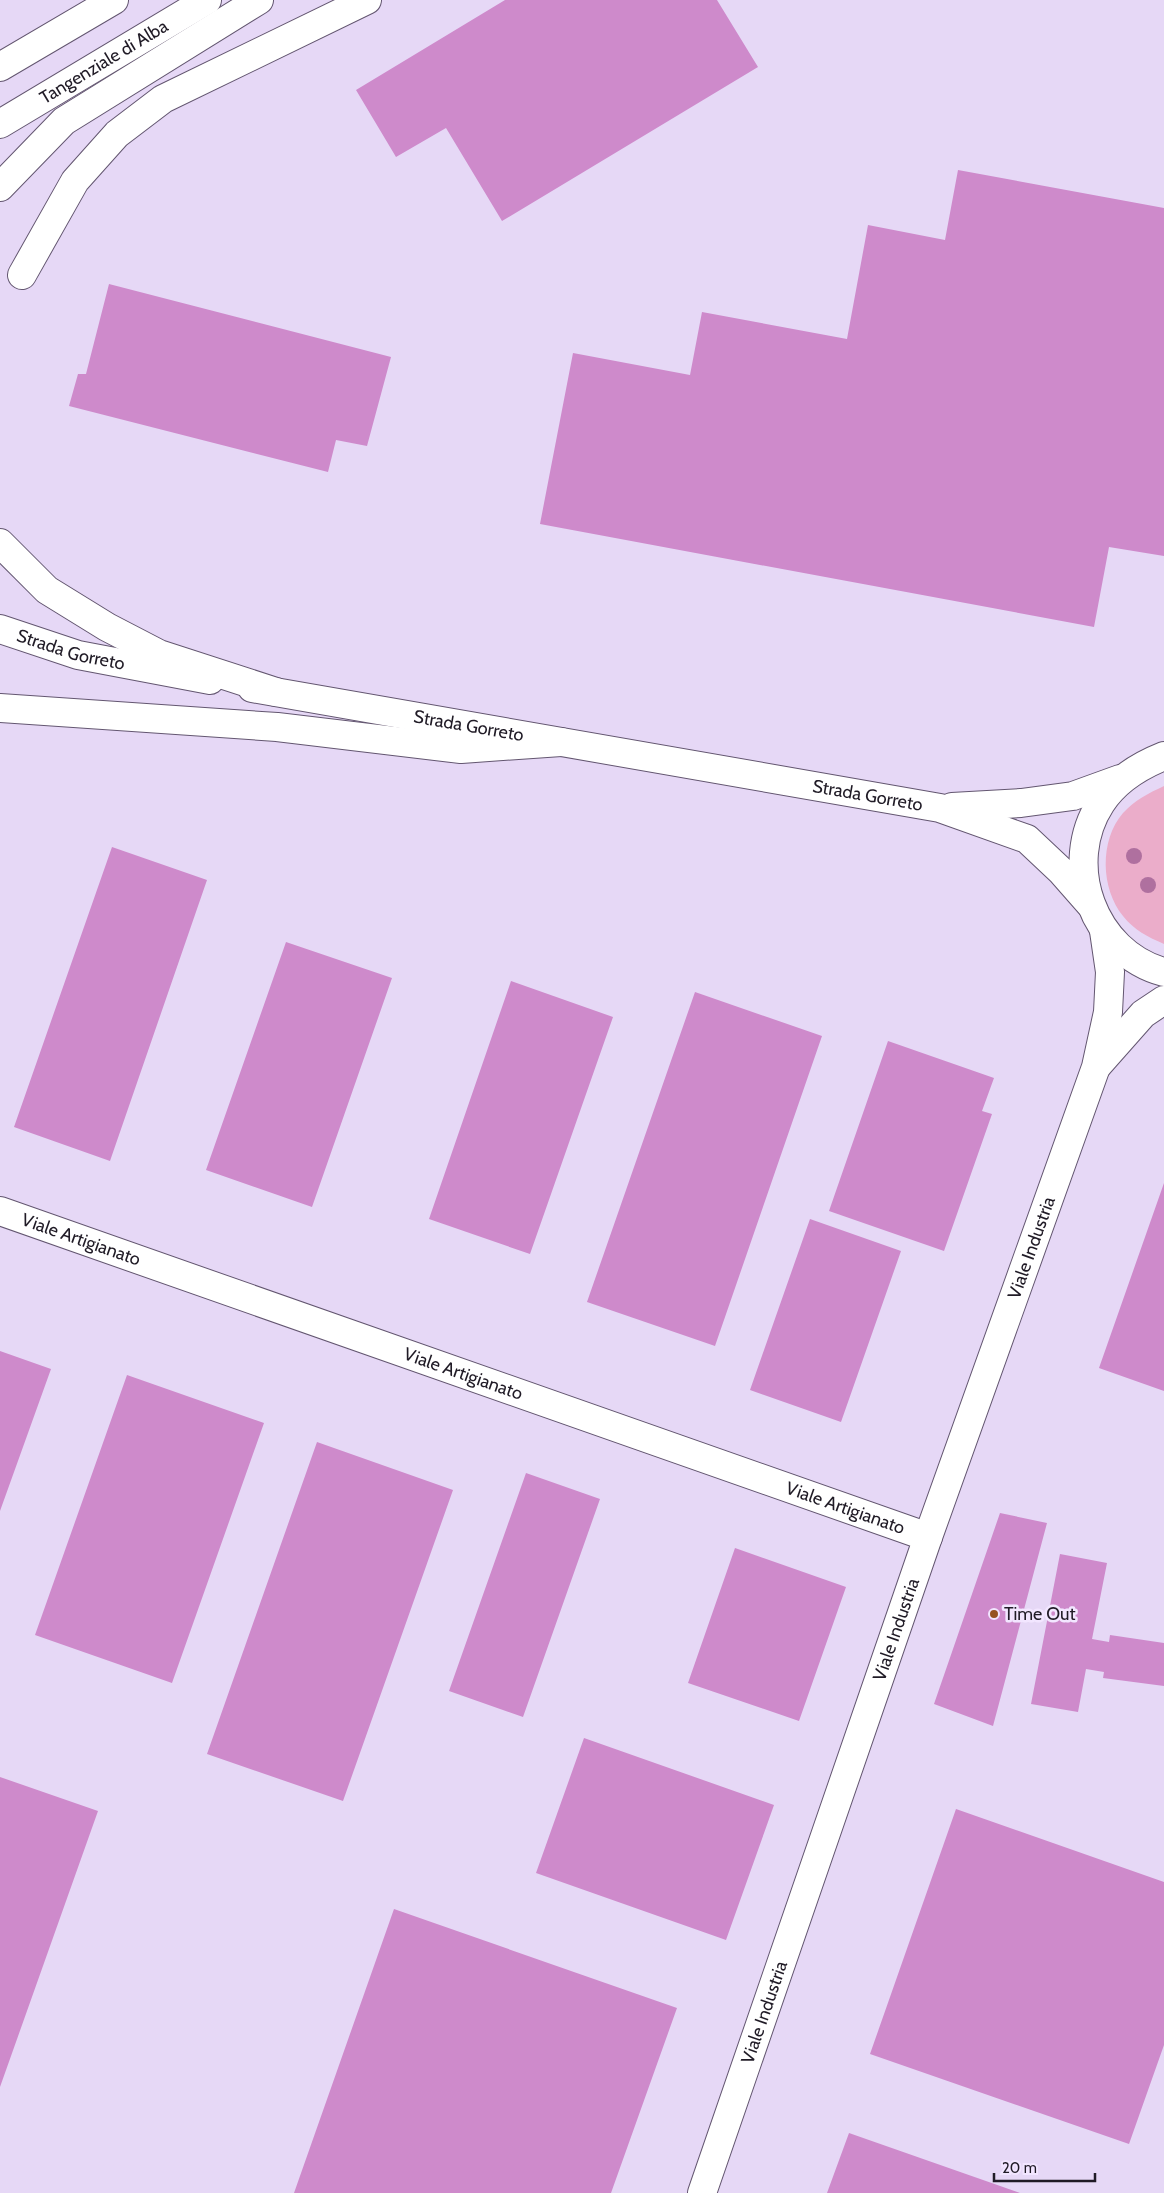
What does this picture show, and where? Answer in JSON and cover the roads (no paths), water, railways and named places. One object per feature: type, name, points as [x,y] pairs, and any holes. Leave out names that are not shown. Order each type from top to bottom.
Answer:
[{"type":"main road","points":[[0,67],[114,0]]},
{"type":"main road","name":"Tangenziale di Alba","points":[[0,124],[207,0]]},
{"type":"main road","points":[[0,187],[64,121],[259,0]]},
{"type":"main road","points":[[22,275],[75,181],[117,134],[163,99],[367,0]]},
{"type":"main road","points":[[0,543],[47,590],[107,627],[159,654],[276,692]]},
{"type":"main road","name":"Strada Gorreto","points":[[0,629],[78,655],[276,692],[940,808],[1027,839],[1061,871],[1090,904]]},
{"type":"main road","points":[[0,708],[278,727],[461,749],[561,742]]},
{"type":"main road","points":[[1164,756],[1144,764],[1124,777],[1101,803],[1087,835],[1083,870],[1090,904],[1104,931],[1126,954],[1153,969],[1164,972]]},
{"type":"main road","name":"Strada Gorreto","points":[[940,808],[1022,803],[1073,796],[1124,777]]},
{"type":"main road","name":"Viale Industria","points":[[702,2193],[928,1537],[1096,1067],[1108,1002],[1110,972],[1104,931]]},
{"type":"main road","name":"Viale Industria","points":[[1096,1067],[1143,1014],[1164,1000]]},
{"type":"main road","name":"Viale Artigianato","points":[[0,1212],[928,1537]]},
{"type":"place","name":"Time Out","points":[[994,1614]]}]
